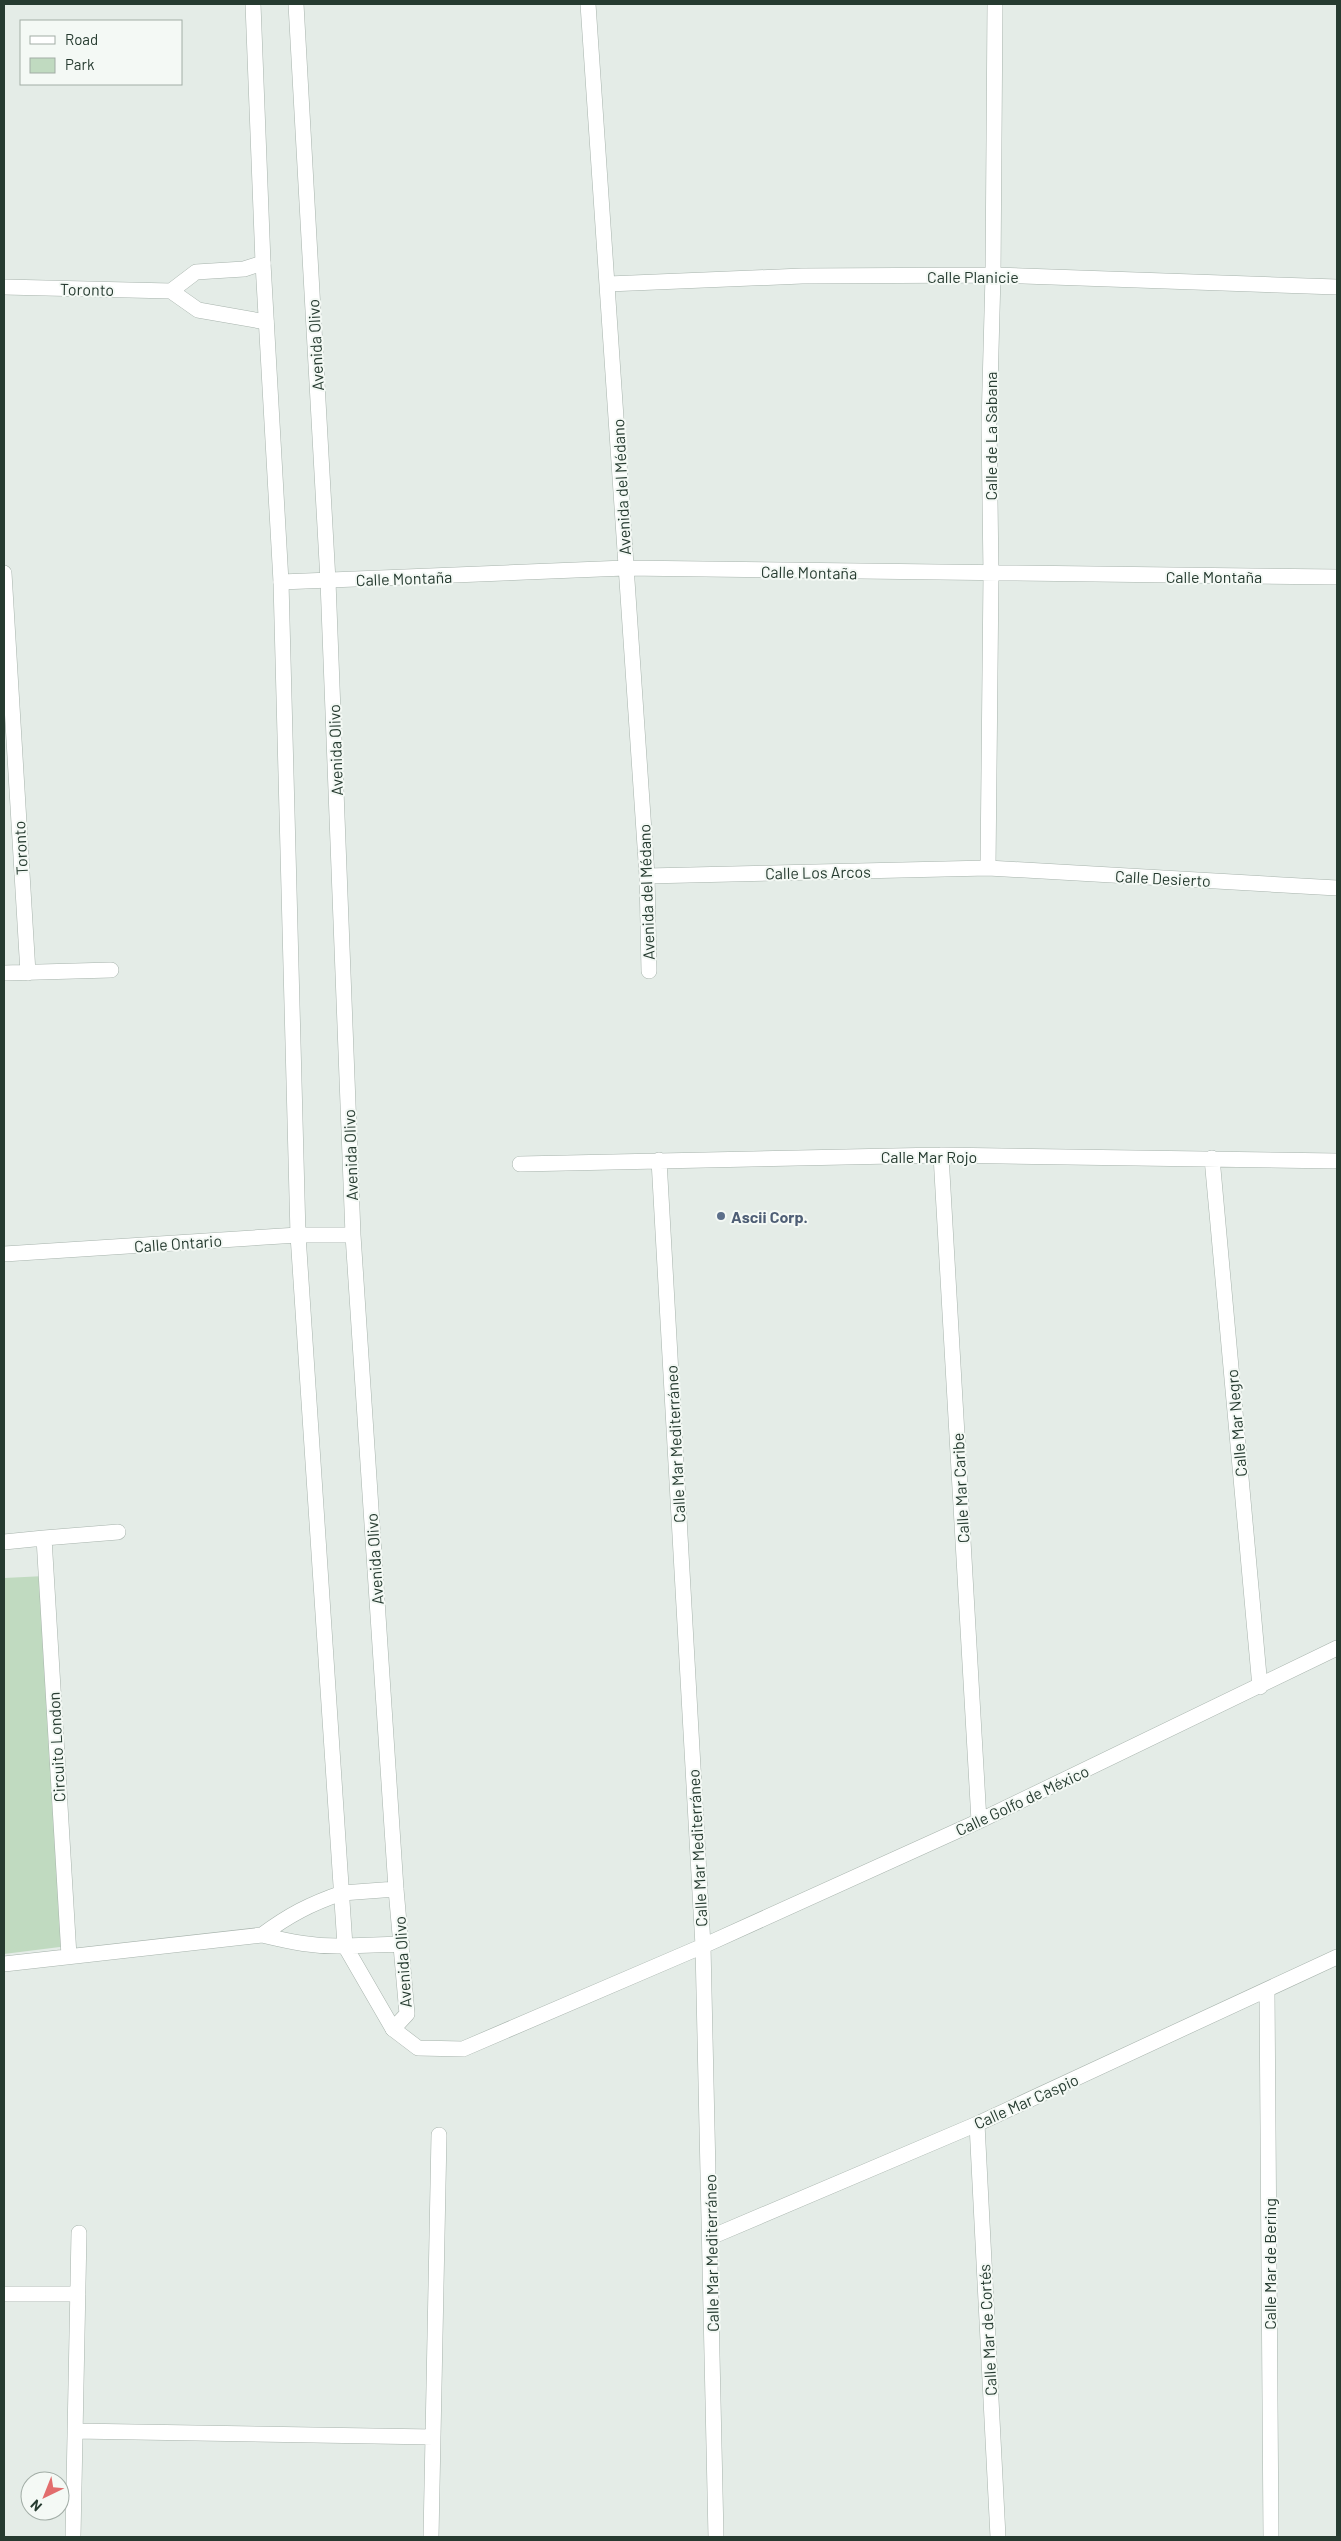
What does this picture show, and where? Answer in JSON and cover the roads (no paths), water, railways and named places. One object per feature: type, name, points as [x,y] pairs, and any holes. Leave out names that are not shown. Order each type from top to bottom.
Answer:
[{"type":"street","name":"Avenida Olivo","points":[[253,4],[263,263],[281,582],[298,1235],[345,1946],[393,2029],[407,2014],[396,1889],[353,1235],[328,582],[296,4]]},
{"type":"street","name":"Avenida del Médano","points":[[588,4],[647,876],[649,971]]},
{"type":"street","name":"Calle de La Sabana","points":[[988,868],[991,574],[989,425],[993,275],[995,4]]},
{"type":"street","points":[[263,263],[244,269],[196,272],[171,291],[198,310],[266,322]]},
{"type":"street","name":"Calle Planicie","points":[[608,284],[802,276],[993,275],[1337,286]]},
{"type":"street","name":"Toronto","points":[[4,287],[171,291]]},
{"type":"street","name":"Calle Montaña","points":[[281,582],[328,582],[625,568],[1337,577]]},
{"type":"street","name":"Toronto","points":[[4,573],[28,973]]},
{"type":"street","name":"Calle Los Arcos","points":[[647,876],[988,868]]},
{"type":"street","name":"Calle Desierto","points":[[988,868],[1337,888]]},
{"type":"street","points":[[4,973],[112,970]]},
{"type":"street","name":"Calle Mar Rojo","points":[[520,1164],[941,1155],[1337,1161]]},
{"type":"street","name":"Calle Mar Caribe","points":[[941,1155],[978,1822]]},
{"type":"street","name":"Calle Mar Negro","points":[[1212,1158],[1260,1687]]},
{"type":"street","name":"Calle Mar Mediterráneo","points":[[659,1160],[703,1946],[711,2237],[716,2537]]},
{"type":"street","name":"Calle Ontario","points":[[4,1254],[298,1235],[353,1235]]},
{"type":"street","points":[[4,1542],[118,1532]]},
{"type":"street","name":"Circuito London","points":[[44,1538],[69,1956]]},
{"type":"street","name":"Calle Golfo de México","points":[[393,2029],[418,2048],[463,2049],[703,1946],[978,1822],[1260,1687],[1337,1648]]},
{"type":"street","points":[[262,1935],[290,1914],[342,1893],[396,1889]]},
{"type":"street","points":[[4,1964],[262,1935],[300,1945],[319,1947],[402,1944]]},
{"type":"street","name":"Calle Mar Caspio","points":[[711,2237],[977,2124],[1337,1957]]},
{"type":"street","name":"Calle Mar de Bering","points":[[1266,1991],[1271,2537]]},
{"type":"street","name":"Calle Mar de Cortés","points":[[977,2124],[998,2537]]},
{"type":"street","points":[[431,2537],[439,2135]]},
{"type":"street","points":[[72,2537],[79,2233]]},
{"type":"street","points":[[4,2294],[78,2294]]},
{"type":"street","points":[[75,2431],[433,2437]]},
{"type":"place","name":"Ascii Corp.","points":[[721,1216]]}]
